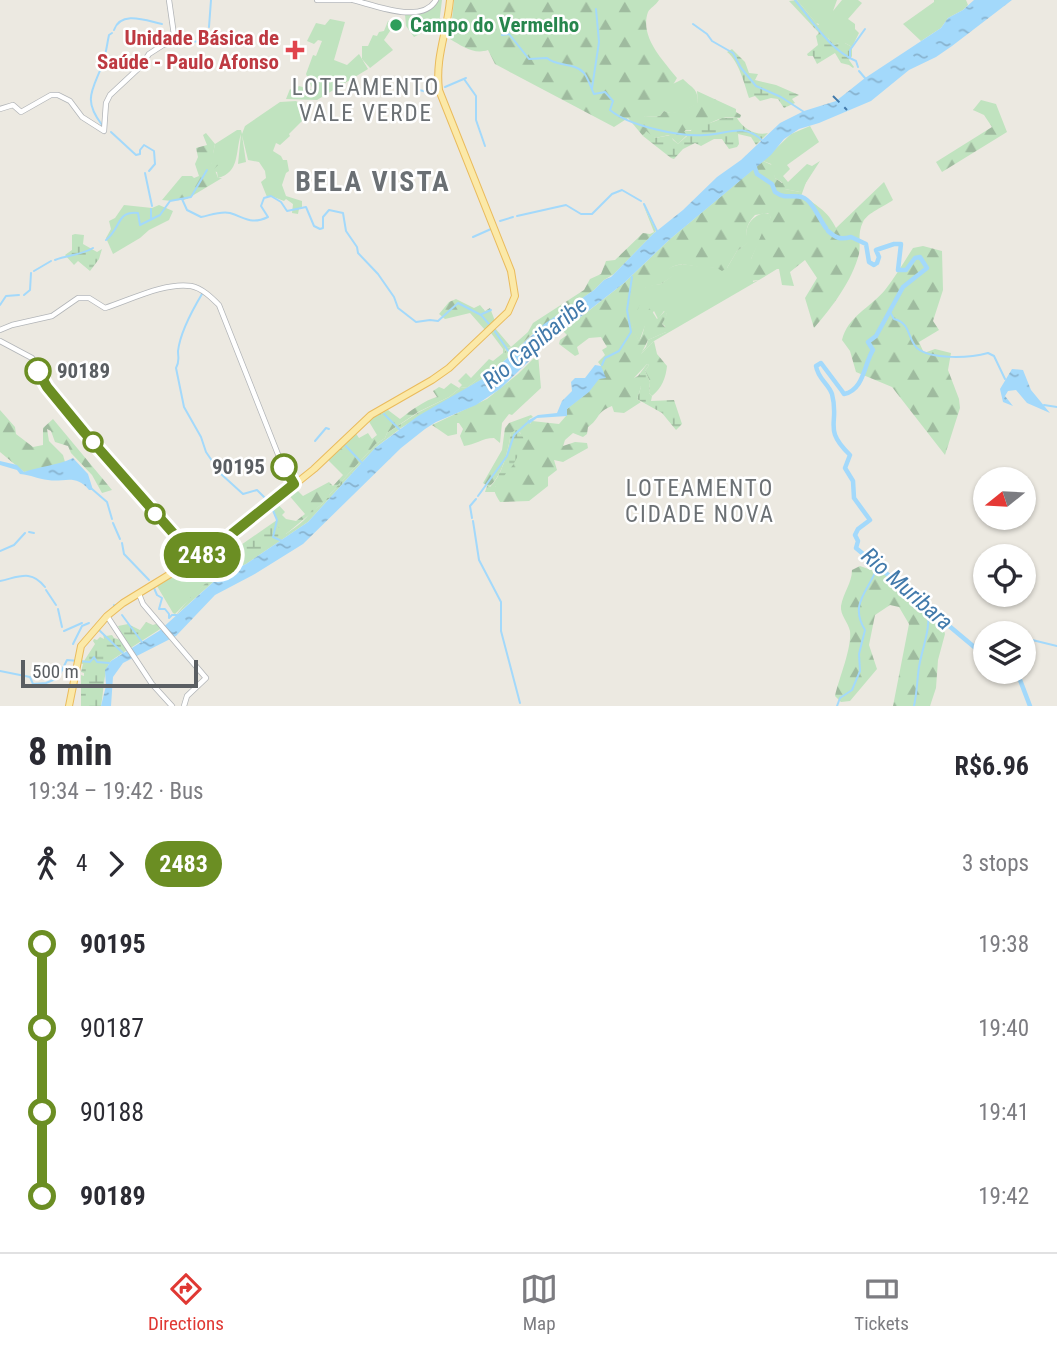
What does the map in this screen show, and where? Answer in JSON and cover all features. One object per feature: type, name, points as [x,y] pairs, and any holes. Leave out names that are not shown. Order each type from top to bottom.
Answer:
[{"type":"main road","points":[[69,706],[76,661],[84,640],[107,616],[127,600],[141,598],[223,541],[317,466],[371,415],[446,371],[498,323],[513,304],[515,288],[511,271],[441,95],[438,62],[448,23],[450,0]]},
{"type":"street","points":[[0,109],[13,105],[21,112],[51,95],[58,95],[70,100],[82,117],[104,131],[106,103],[110,94],[140,67],[149,54],[163,44],[175,42],[169,0]]},
{"type":"street","points":[[317,0],[352,0],[402,12],[427,9],[436,0]]},
{"type":"street","points":[[0,330],[52,316],[78,298],[89,298],[103,308],[161,289],[188,286],[197,288],[219,305],[284,467],[294,484]]},
{"type":"street","points":[[0,341],[32,358],[49,390],[196,559]]},
{"type":"street","points":[[141,598],[206,678],[189,693],[184,706]]},
{"type":"street","points":[[107,616],[160,696],[172,706]]},
{"type":"green space","points":[[437,0],[442,0],[439,24],[414,37],[406,26],[405,14],[428,10]]},
{"type":"green space","points":[[454,0],[659,0],[648,12],[647,30],[654,48],[677,78],[666,97],[642,110],[645,117],[660,116],[664,111],[677,112],[698,103],[697,91],[736,109],[741,115],[740,118],[723,118],[685,130],[687,135],[678,144],[669,135],[655,138],[644,134],[643,136],[628,118],[614,127],[495,64],[488,50],[473,51],[450,39]]},
{"type":"green space","points":[[797,0],[837,0],[833,11],[842,0],[858,0],[862,3],[848,19],[855,24],[859,33],[852,47],[845,43],[845,35],[839,35],[839,43],[834,45],[828,38],[830,28],[816,23]]},
{"type":"green space","points":[[797,0],[818,25],[822,22],[826,25],[830,23],[828,38],[834,45],[839,43],[839,35],[845,35],[845,43],[852,47],[849,60],[853,68],[841,63],[835,53],[817,64],[813,56],[808,56],[818,45],[816,36],[819,33],[789,1]]},
{"type":"green space","points":[[934,0],[966,0],[968,5],[921,41],[903,24]]},
{"type":"green space","points":[[330,19],[345,22],[334,60],[347,65],[359,54],[368,69],[317,100],[286,99],[290,89],[293,91],[299,86],[313,90],[306,74],[322,41],[318,40],[314,44],[307,41],[316,23],[325,25]]},
{"type":"green space","points":[[401,19],[403,29],[390,31],[384,40],[393,50],[370,68],[362,59],[362,46],[368,46],[373,35],[377,36],[384,31],[388,21]]},
{"type":"green space","points":[[732,49],[745,62],[749,73],[758,74],[755,80],[799,95],[792,99],[795,103],[784,108],[778,99],[760,101],[755,96],[749,98],[738,67],[727,52]]},
{"type":"green space","points":[[683,79],[696,92],[698,104],[678,112],[664,111],[660,116],[645,117],[632,104]]},
{"type":"green space","points":[[981,100],[996,104],[1007,132],[942,172],[936,162],[992,127],[984,115],[973,110]]},
{"type":"green space","points":[[296,101],[306,108],[306,117],[280,145],[276,143],[273,151],[283,160],[287,160],[289,171],[282,185],[286,196],[302,201],[298,214],[292,213],[293,204],[286,199],[284,201],[267,197],[261,182],[266,178],[265,171],[259,162],[248,160],[242,135],[246,162],[238,164],[241,134],[236,161],[230,171],[218,178],[217,172],[211,171],[214,167],[211,163],[215,144],[237,130],[241,130],[242,134],[245,126],[280,102]]},
{"type":"green space","points":[[722,118],[737,118],[750,131],[768,133],[756,145],[751,137],[738,134],[739,144],[729,149],[722,139],[714,139],[701,146],[695,143],[683,149],[674,159],[643,136],[646,131],[655,138],[671,135],[678,144],[687,136],[684,131],[691,131],[692,128]]},
{"type":"green space","points":[[810,126],[819,142],[787,165],[790,169],[783,176],[788,182],[807,164],[812,166],[820,161],[800,192],[785,189],[783,183],[775,178],[771,164],[763,161],[791,134]]},
{"type":"green space","points":[[206,133],[215,144],[214,161],[211,163],[218,165],[212,171],[215,170],[218,178],[222,178],[187,199],[162,200],[182,176],[199,176],[195,164],[198,157],[196,148],[207,145],[203,135]]},
{"type":"green space","points":[[763,161],[774,166],[775,178],[782,183],[785,180],[787,182],[785,189],[800,192],[806,174],[809,174],[800,199],[804,196],[822,210],[836,228],[884,182],[893,200],[863,222],[856,264],[828,311],[814,328],[805,298],[817,278],[805,260],[790,272],[794,286],[782,285],[779,269],[759,280],[750,281],[748,277],[751,259],[771,217],[768,213],[755,215],[747,228],[749,242],[737,251],[727,268],[722,271],[676,265],[669,269],[673,276],[661,284],[646,287],[632,326],[639,341],[650,308],[657,319],[666,310],[667,315],[662,324],[667,329],[666,332],[648,340],[641,354],[654,341],[657,354],[667,366],[663,382],[655,393],[652,396],[649,393],[650,382],[645,371],[649,365],[647,364],[634,378],[641,387],[637,399],[641,402],[624,413],[614,412],[612,406],[600,414],[583,437],[573,433],[565,440],[563,446],[575,442],[587,443],[588,448],[563,462],[554,460],[557,470],[548,477],[548,486],[529,501],[500,502],[495,487],[517,456],[521,441],[520,432],[511,433],[504,462],[494,482],[489,487],[483,483],[502,450],[505,428],[509,423],[531,415],[533,417],[529,419],[530,424],[532,421],[559,424],[566,416],[567,409],[589,391],[599,374],[601,366],[598,362],[605,355],[602,350],[607,347],[601,337],[589,338],[577,347],[579,354],[575,356],[559,344],[567,335],[563,331],[624,283],[669,240]]},
{"type":"green space","points":[[643,204],[656,231],[614,274],[532,334],[517,349],[506,347],[504,357],[468,387],[460,388],[387,433],[328,499],[286,534],[277,527],[277,520],[270,505],[275,501],[285,512],[282,515],[286,519],[296,521],[305,514],[287,493],[294,487],[303,496],[329,482],[333,486],[343,475],[327,459],[355,432],[359,438],[368,433],[372,439],[377,435],[368,420],[388,410],[400,419],[437,397],[433,391],[439,387],[444,389],[451,383],[459,388],[462,385],[458,381],[466,373],[471,378],[489,359],[493,361],[503,353],[491,333],[492,331],[501,340],[495,328],[511,347],[528,332],[533,323],[584,290],[590,279],[601,274],[606,261],[615,260],[643,233],[654,232]]},
{"type":"green space","points":[[124,205],[152,208],[159,205],[173,211],[169,220],[113,254],[106,238],[111,229],[109,221],[115,218]]},
{"type":"green space","points":[[764,213],[770,214],[771,217],[751,259],[753,282],[759,280],[654,341],[632,363],[646,347],[648,340],[666,332],[662,324],[667,314],[664,311],[658,319],[654,311],[647,320],[639,342],[633,330],[634,318],[646,286],[661,284],[672,276],[668,269],[677,265],[727,268],[737,251],[748,242],[746,232],[749,224]]},
{"type":"green space","points":[[72,235],[84,235],[83,244],[97,252],[102,249],[99,259],[90,271],[78,261],[74,265],[65,255],[72,250]]},
{"type":"green space","points":[[923,246],[942,251],[943,290],[933,321],[939,330],[919,342],[924,353],[935,349],[951,353],[948,370],[960,408],[945,455],[892,387],[856,372],[850,351],[842,340],[854,318],[885,290],[913,248]]},
{"type":"green space","points":[[456,299],[474,308],[480,305],[485,311],[490,308],[495,321],[485,330],[470,313],[445,319],[439,314],[449,302]]},
{"type":"green space","points":[[494,330],[506,347],[517,349],[489,375],[401,428],[375,448],[308,522],[246,564],[220,576],[175,616],[211,578],[211,568],[215,563],[277,520],[277,527],[286,529],[286,534],[325,501],[387,433],[460,388],[468,387],[503,357],[506,349],[492,331]]},
{"type":"green space","points":[[538,354],[541,388],[502,423],[500,443],[490,438],[464,446],[460,436],[463,429],[459,423],[457,434],[448,436],[432,425],[487,399]]},
{"type":"green space","points":[[647,364],[649,365],[645,371],[650,382],[651,401],[674,400],[682,424],[676,430],[662,413],[637,399],[641,387],[630,380],[638,376]]},
{"type":"green space","points":[[0,410],[15,427],[16,434],[33,447],[43,445],[43,428],[53,419],[112,490],[102,493],[92,475],[71,453],[68,446],[55,442],[51,431],[47,429],[49,441],[63,455],[65,462],[24,472],[0,452]]},
{"type":"green space","points":[[517,429],[526,441],[513,465],[495,487],[495,492],[485,492],[502,469],[511,433]]},
{"type":"green space","points":[[214,562],[211,578],[173,613],[157,586],[193,565]]},
{"type":"green space","points":[[860,566],[911,584],[914,591],[943,614],[945,634],[938,660],[936,688],[930,706],[893,706],[909,624],[899,607],[890,605],[875,615],[869,645],[877,669],[850,701],[841,702],[835,696],[850,638],[841,606],[852,570]]},
{"type":"green space","points":[[146,622],[153,625],[161,622],[165,626],[129,649],[118,626],[128,624],[140,630]]},
{"type":"green space","points":[[103,633],[121,640],[127,650],[109,664],[101,706],[81,706],[81,675],[84,676],[84,673],[81,672],[83,664],[79,663],[80,659],[84,661],[95,644],[94,639],[104,639]]},
{"type":"water","name":"Rio Capibaribe","points":[[974,0],[1012,0],[936,57],[909,70],[871,101],[799,129],[784,139],[771,155],[669,240],[624,283],[551,340],[500,389],[476,405],[425,429],[401,448],[303,544],[215,595],[176,636],[123,663],[113,677],[111,706],[101,706],[106,686],[105,670],[111,661],[159,631],[220,576],[246,564],[308,522],[375,448],[418,416],[489,375],[544,324],[611,277],[653,234],[717,177],[741,160],[780,123],[804,111],[836,101],[865,78],[941,28],[948,18]]},
{"type":"water","points":[[595,365],[601,366],[606,378],[599,379],[589,392],[567,409],[567,416],[537,418],[529,424],[527,421],[538,415],[557,413],[562,401],[572,391],[571,382],[575,378],[585,378]]},
{"type":"water","points":[[1012,369],[1023,370],[1031,390],[1050,413],[1027,403],[1016,390],[1008,391],[1005,396],[1013,406],[1003,402],[1000,389]]},
{"type":"water","points":[[73,458],[88,474],[93,490],[74,480],[44,479],[20,474],[17,470],[0,465],[0,461],[17,465],[24,472]]},
{"type":"waterway","points":[[209,27],[211,0]]},
{"type":"waterway","points":[[795,0],[830,43],[856,61],[858,67]]},
{"type":"waterway","points":[[592,88],[599,42],[596,9]]},
{"type":"waterway","points":[[114,30],[122,20],[135,18],[162,24]]},
{"type":"waterway","points":[[693,24],[712,41],[733,53],[756,86],[781,97],[804,112]]},
{"type":"waterway","points":[[850,57],[850,50],[865,29]]},
{"type":"waterway","points":[[102,125],[92,108],[91,94],[104,60],[109,35],[112,33]]},
{"type":"waterway","points":[[502,35],[509,34],[529,59],[547,58],[580,70],[594,94],[605,92],[613,101],[610,110],[629,121],[682,134],[705,135],[742,130],[763,141]]},
{"type":"waterway","points":[[190,42],[202,41],[208,37]]},
{"type":"waterway","points":[[859,71],[865,78]]},
{"type":"waterway","points":[[445,87],[466,78]]},
{"type":"waterway","points":[[464,79],[476,96],[476,120],[485,146]]},
{"type":"waterway","points":[[416,95],[419,90],[436,90]]},
{"type":"waterway","points":[[111,132],[136,155],[140,154],[144,145],[154,151],[155,164],[149,171]]},
{"type":"waterway","name":"Rio Muribara","points":[[753,162],[757,174],[772,184],[775,192],[806,199],[826,228]]},
{"type":"waterway","points":[[106,240],[122,217],[138,213],[140,225],[160,215],[170,201],[191,197],[207,170]]},
{"type":"waterway","points":[[145,173],[152,206]]},
{"type":"waterway","points":[[517,216],[566,205],[581,214],[592,214],[612,194],[622,190],[641,201]]},
{"type":"waterway","points":[[182,199],[187,210],[201,217],[230,213],[257,220],[268,217],[261,206],[264,198],[271,196],[281,202],[287,211],[306,207],[314,226],[320,229],[323,228],[323,217],[329,210],[343,213],[346,231],[358,253],[378,274],[394,297],[398,308],[416,322],[438,321],[458,303],[481,315],[489,324]]},
{"type":"waterway","points":[[644,204],[657,231]]},
{"type":"waterway","points":[[151,209],[151,218]]},
{"type":"waterway","points":[[500,221],[513,217]]},
{"type":"waterway","points":[[473,237],[491,229]]},
{"type":"waterway","name":"Rio Muribara","points":[[828,231],[838,238],[851,237],[866,244],[869,262],[874,265],[879,257],[876,250],[901,244],[898,270],[906,270],[915,258],[920,257],[927,268],[903,287],[876,336],[868,342],[873,350],[860,382],[851,392],[844,394],[821,363],[816,366],[832,394],[836,438],[850,455],[845,468],[853,481],[854,498],[870,520],[858,529],[855,535],[858,541],[856,548],[973,646]]},
{"type":"waterway","points":[[55,260],[93,248]]},
{"type":"waterway","points":[[34,271],[51,261]]},
{"type":"waterway","points":[[24,295],[30,290],[31,273]]},
{"type":"waterway","points":[[602,365],[605,358],[619,351],[631,332],[627,310],[632,277]]},
{"type":"waterway","points":[[202,294],[179,344],[176,368],[184,407],[206,452],[221,474],[243,494],[257,490],[267,500]]},
{"type":"waterway","points":[[0,305],[6,296],[19,295]]},
{"type":"waterway","points":[[482,314],[491,310]]},
{"type":"waterway","points":[[890,312],[894,319],[906,327],[914,344],[923,352],[951,357],[988,353],[994,356],[1005,379]]},
{"type":"waterway","points":[[494,330],[511,355]]},
{"type":"waterway","points":[[1044,405],[1057,407]]},
{"type":"waterway","points":[[384,414],[401,431]]},
{"type":"waterway","points":[[478,496],[507,456],[514,435],[527,423]]},
{"type":"waterway","points":[[315,441],[326,428],[329,429]]},
{"type":"waterway","points":[[344,444],[362,463]]},
{"type":"waterway","points":[[92,489],[107,502],[112,519]]},
{"type":"waterway","points":[[472,518],[470,506],[476,499]]},
{"type":"waterway","points":[[272,508],[277,520],[273,537],[284,542]]},
{"type":"waterway","points":[[473,521],[479,560],[501,602],[501,631],[520,703]]},
{"type":"waterway","points":[[113,523],[120,539]]},
{"type":"waterway","points":[[29,532],[34,533]]},
{"type":"waterway","points":[[0,551],[14,545],[25,533]]},
{"type":"waterway","points":[[122,543],[124,554],[149,580]]},
{"type":"waterway","points":[[837,706],[840,698],[852,690],[860,671],[859,654],[865,630],[859,605],[877,568]]},
{"type":"waterway","points":[[0,581],[30,576],[45,587]]},
{"type":"waterway","points":[[154,588],[162,598],[159,609],[165,609],[169,618],[177,615]]},
{"type":"waterway","points":[[46,590],[56,605]]},
{"type":"waterway","points":[[914,706],[927,630],[927,607]]},
{"type":"waterway","points":[[58,609],[62,627]]},
{"type":"waterway","points":[[122,615],[142,642]]},
{"type":"waterway","points":[[64,631],[82,623]]},
{"type":"waterway","points":[[73,644],[82,626],[89,623]]},
{"type":"waterway","points":[[99,630],[123,653]]},
{"type":"waterway","points":[[1036,641],[1057,646]]},
{"type":"waterway","points":[[0,671],[30,677],[33,684],[58,678],[67,660],[90,662],[94,657],[97,662],[109,663]]},
{"type":"waterway","name":"Rio Muribara","points":[[1022,684],[1030,706]]},
{"type":"ferry route","points":[[833,96],[847,110]]},
{"type":"bus line","name":"2483","points":[[38,371],[47,387],[84,432],[196,559],[212,550],[294,484],[284,467]]},
{"type":"place","name":"Campo do Vermelho","points":[[396,25]]},
{"type":"place","name":"Unidade Básica de Saúde - Paulo Afonso","points":[[295,50]]},
{"type":"place","name":"90189","points":[[38,371]]},
{"type":"place","name":"90195","points":[[284,467]]},
{"type":"district","name":"LOTEAMENTO VALE VERDE","points":[[366,100]]},
{"type":"district","name":"BELA VISTA","points":[[373,181]]},
{"type":"district","name":"LOTEAMENTO CIDADE NOVA","points":[[700,501]]}]
